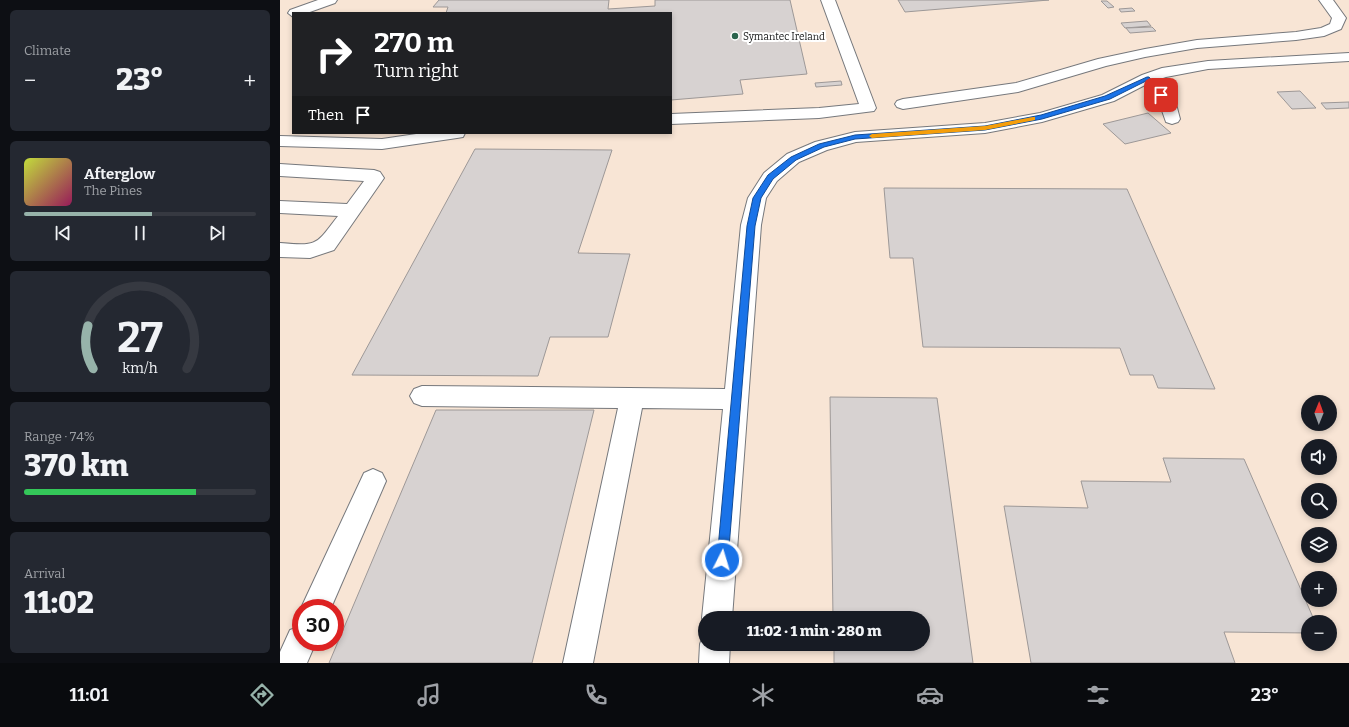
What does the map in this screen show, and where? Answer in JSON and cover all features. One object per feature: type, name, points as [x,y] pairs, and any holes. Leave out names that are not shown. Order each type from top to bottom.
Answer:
[{"type":"street","points":[[672,119],[819,113],[868,108],[828,0]]},
{"type":"street","points":[[903,104],[1018,87],[1103,62],[1145,52],[1197,44],[1296,36],[1324,32],[1336,26],[1339,18],[1334,8],[1326,0]]},
{"type":"street","points":[[302,12],[330,4]]},
{"type":"street","points":[[719,611],[751,226],[757,198],[770,177],[793,158],[821,146],[855,137],[985,128],[1042,117],[1108,98],[1147,78],[1162,73],[1208,66],[1349,58]]},
{"type":"street","points":[[1147,78],[1168,104],[1172,119]]},
{"type":"street","points":[[287,139],[382,144],[450,134]]},
{"type":"street","points":[[280,170],[374,176],[375,178],[327,245],[321,249],[305,251],[280,250]]},
{"type":"street","points":[[280,207],[352,211]]},
{"type":"street","points":[[422,396],[736,399]]},
{"type":"street","points":[[578,663],[632,398]]},
{"type":"street","points":[[320,599],[373,481]]},
{"type":"street","points":[[291,663],[296,651]]},
{"type":"street","points":[[714,663],[715,651]]},
{"type":"shaded area","points":[[280,0],[1349,0],[1349,663],[280,663]]},
{"type":"building","name":"Symantec Ireland","points":[[439,0],[609,0],[608,9],[655,6],[655,0],[790,0],[807,74],[740,80],[743,94],[672,100],[672,12],[446,12],[448,7],[433,7]]},
{"type":"building","points":[[898,0],[1049,0],[905,12]]},
{"type":"building","points":[[1101,1],[1107,1],[1114,7],[1108,8]]},
{"type":"building","points":[[1132,8],[1135,11],[1121,12],[1119,9]]},
{"type":"building","points":[[1147,21],[1151,26],[1125,28],[1121,23]]},
{"type":"building","points":[[1152,27],[1156,31],[1130,33],[1126,28]]},
{"type":"building","points":[[841,81],[842,85],[816,87],[815,83]]},
{"type":"building","points":[[1300,91],[1316,108],[1292,109],[1277,92]]},
{"type":"building","points":[[1349,102],[1349,108],[1326,109],[1321,103]]},
{"type":"building","points":[[1148,113],[1171,133],[1125,144],[1103,124]]},
{"type":"building","points":[[475,149],[612,150],[578,253],[630,254],[608,337],[550,337],[538,376],[352,375]]},
{"type":"building","points":[[884,188],[1127,189],[1215,389],[1158,388],[1153,375],[1130,375],[1120,348],[923,347],[913,258],[890,258]]},
{"type":"building","points":[[830,397],[937,398],[973,663],[834,663],[834,651],[930,651],[930,611],[833,611]]},
{"type":"building","points":[[436,410],[594,410],[532,663],[329,663],[334,651],[344,651],[344,628]]},
{"type":"building","points":[[1163,458],[1244,459],[1301,590],[1301,607],[1308,607],[1312,615],[1301,615],[1301,633],[1224,632],[1235,663],[1031,663],[1004,506],[1088,508],[1081,481],[1171,482]]},
{"type":"slow traffic","points":[[872,136],[985,128],[1033,119]]},
{"type":"place","name":"Symantec Ireland","points":[[735,36]]},
{"type":"route","points":[[722,560],[751,226],[757,198],[770,177],[793,158],[821,146],[855,137],[985,128],[1042,117],[1108,98],[1147,78],[1161,95]]}]
